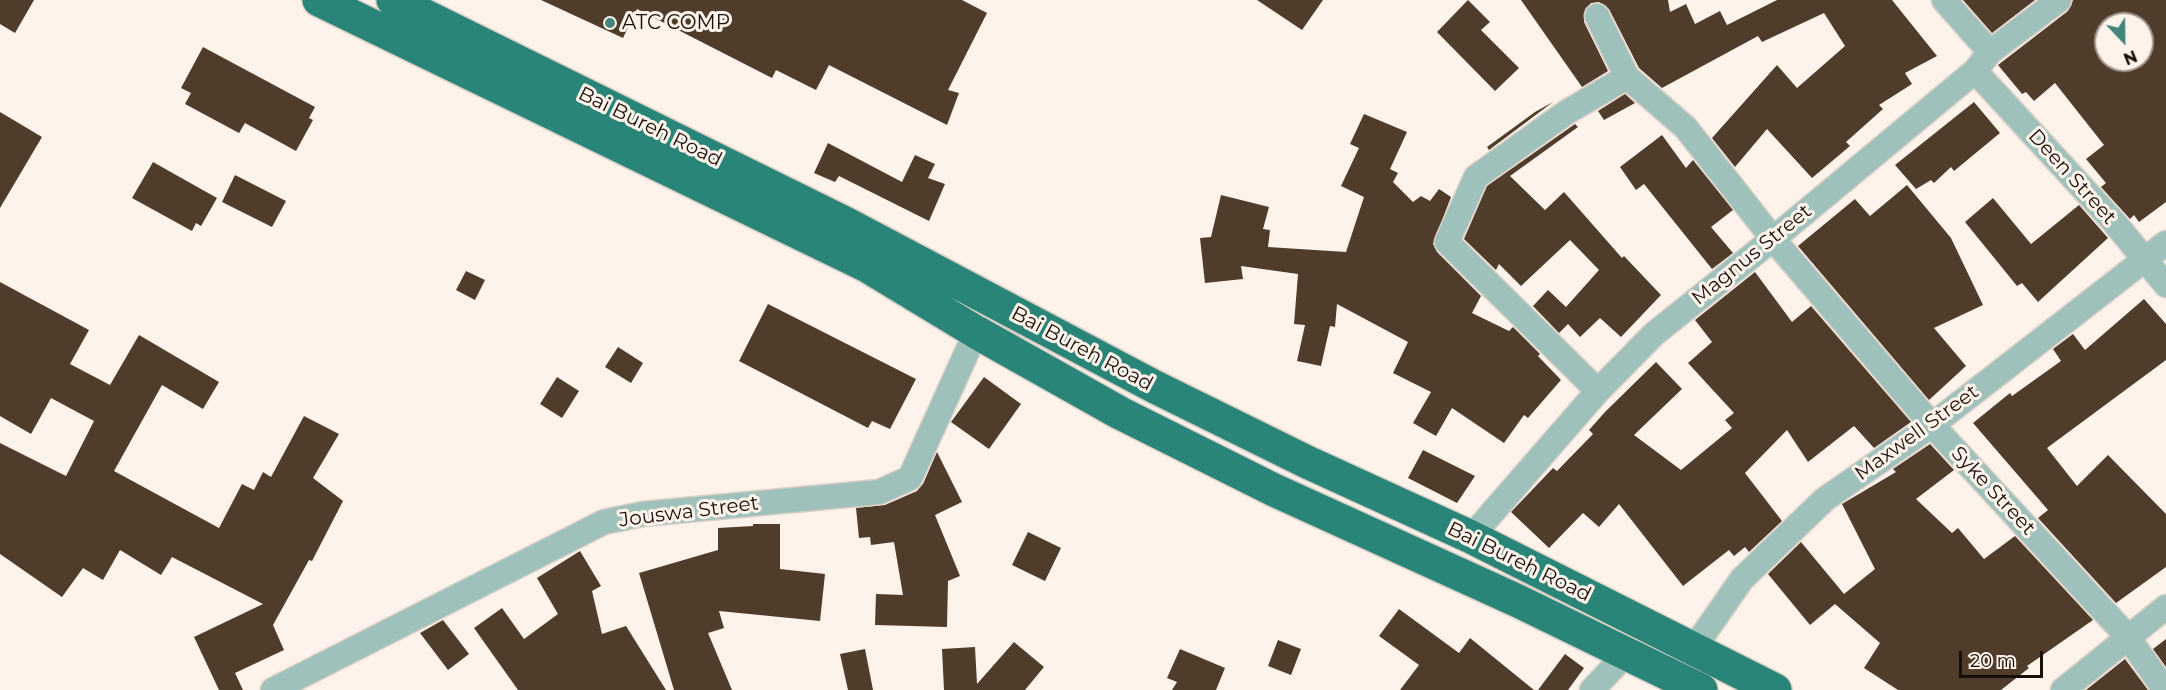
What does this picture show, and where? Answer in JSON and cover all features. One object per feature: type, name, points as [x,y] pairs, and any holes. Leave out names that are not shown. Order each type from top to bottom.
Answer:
[{"type":"highway","name":"Bai Bureh Road","points":[[320,0],[867,266],[976,332],[1120,413],[1274,490],[1518,601],[1701,690]]},
{"type":"highway","name":"Bai Bureh Road","points":[[393,0],[847,224],[1155,387],[1307,462],[1471,537],[1775,690]]},
{"type":"street","points":[[1944,0],[1990,52]]},
{"type":"street","name":"Magnus Street","points":[[1471,537],[1598,391],[1654,334],[1773,239],[1975,71],[1990,52],[2059,0]]},
{"type":"street","points":[[1597,16],[1627,77],[1567,112],[1476,177],[1447,242],[1598,391]]},
{"type":"street","name":"Deen Street","points":[[1975,71],[2113,221],[2166,285]]},
{"type":"street","name":"Syke Street","points":[[1627,77],[1686,128],[1773,239],[1932,425],[2127,636],[2165,690]]},
{"type":"street","name":"Maxwell Street","points":[[1694,648],[1742,579],[1825,499],[1932,425],[2166,243]]},
{"type":"street","name":"Jouswa Street","points":[[273,690],[604,522],[643,514],[879,492],[910,478],[976,332]]},
{"type":"street","points":[[2063,690],[2127,636],[2166,607]]},
{"type":"street","points":[[1592,690],[1625,655]]},
{"type":"building","points":[[0,0],[34,0],[15,33],[0,24]]},
{"type":"building","points":[[541,0],[962,0],[987,13],[948,90],[959,93],[947,125],[829,65],[816,90],[776,70],[772,78],[637,9],[623,38]]},
{"type":"building","points":[[1257,0],[1323,0],[1302,30]]},
{"type":"building","points":[[1468,0],[1490,22],[1481,30],[1519,68],[1495,91],[1437,32]]},
{"type":"building","points":[[1521,0],[1668,0],[1670,12],[1686,4],[1695,24],[1720,11],[1727,25],[1777,0],[1892,0],[1937,56],[1905,73],[1912,84],[1879,105],[1883,109],[1846,142],[1850,146],[1812,178],[1767,129],[1735,167],[1712,138],[1777,65],[1797,88],[1845,46],[1824,13],[1762,42],[1758,36],[1662,88],[1639,68],[1609,9],[1599,2],[1591,3],[1585,9],[1584,22],[1608,71],[1582,87]]},
{"type":"building","points":[[1963,0],[2035,0],[1992,33]]},
{"type":"building","points":[[2073,0],[2166,0],[2166,202],[2139,222],[2134,215],[2130,219],[2101,187],[2106,183],[2086,159],[2104,145],[2055,83],[2034,101],[2026,92],[2022,94],[1998,65],[2068,11]]},
{"type":"building","points":[[203,47],[315,107],[309,118],[313,120],[296,151],[245,123],[239,133],[185,104],[191,93],[181,88]]},
{"type":"building","points":[[1625,94],[1635,103],[1604,120],[1598,111]]},
{"type":"building","points":[[1553,102],[1489,150],[1487,147],[1535,112]]},
{"type":"building","points":[[1974,102],[2000,133],[1954,171],[1951,167],[1934,183],[1931,180],[1916,189],[1895,165]]},
{"type":"building","points":[[0,112],[42,137],[0,208]]},
{"type":"building","points":[[1364,114],[1407,132],[1390,169],[1398,173],[1393,182],[1413,202],[1421,196],[1430,201],[1439,189],[1451,197],[1433,244],[1437,252],[1481,296],[1472,313],[1509,331],[1513,327],[1540,354],[1538,356],[1561,380],[1528,418],[1524,415],[1504,443],[1452,408],[1436,436],[1413,423],[1431,392],[1393,373],[1408,342],[1337,304],[1335,327],[1330,326],[1321,366],[1297,361],[1305,325],[1294,324],[1298,274],[1241,266],[1243,279],[1205,283],[1200,238],[1211,237],[1221,195],[1269,207],[1263,229],[1270,230],[1268,247],[1346,252],[1364,197],[1341,186],[1359,148],[1350,144]]},
{"type":"building","points":[[1575,124],[1578,127],[1510,176],[1545,210],[1564,192],[1622,258],[1624,256],[1661,295],[1621,337],[1600,318],[1580,337],[1568,324],[1559,333],[1533,306],[1548,290],[1566,307],[1599,270],[1570,240],[1521,286],[1499,264],[1496,270],[1464,239],[1487,186]]},
{"type":"building","points":[[1662,135],[1686,168],[1693,160],[1733,210],[1711,227],[1733,253],[1712,269],[1644,184],[1636,190],[1620,167]]},
{"type":"building","points":[[828,143],[902,182],[915,155],[935,164],[928,178],[945,184],[929,221],[839,176],[835,182],[814,173]]},
{"type":"building","points":[[153,162],[217,198],[201,226],[196,223],[192,231],[132,198]]},
{"type":"building","points":[[235,175],[286,201],[272,227],[222,202]]},
{"type":"building","points":[[1907,185],[1951,238],[1983,305],[1934,328],[1966,366],[1929,400],[1798,246],[1855,199],[1870,216]]},
{"type":"building","points":[[1993,198],[2031,244],[2079,205],[2108,238],[2038,302],[2022,283],[2017,286],[1965,222]]},
{"type":"building","points":[[466,271],[485,280],[475,300],[456,290]]},
{"type":"building","points":[[1755,272],[1792,322],[1811,306],[1911,422],[1874,448],[1854,426],[1808,462],[1787,430],[1745,473],[1782,521],[1749,552],[1745,547],[1734,556],[1729,550],[1683,586],[1619,504],[1599,527],[1583,513],[1549,548],[1511,512],[1553,468],[1557,471],[1593,434],[1589,430],[1656,362],[1682,389],[1634,435],[1681,470],[1732,428],[1725,420],[1734,413],[1688,363],[1712,342],[1695,320]]},
{"type":"building","points":[[0,282],[89,330],[70,364],[110,385],[139,335],[219,382],[203,409],[162,385],[114,471],[219,528],[242,484],[254,490],[263,472],[271,477],[304,416],[339,434],[313,478],[343,501],[312,561],[309,560],[273,625],[284,650],[235,673],[243,690],[219,690],[194,637],[263,604],[172,557],[161,575],[120,550],[103,580],[83,568],[62,597],[0,554],[0,443],[66,476],[94,421],[51,398],[31,434],[0,416]]},
{"type":"building","points":[[2144,299],[2166,324],[2166,360],[2047,448],[2077,486],[2108,455],[2166,514],[2166,567],[2116,603],[2038,518],[2048,510],[1973,423],[2010,393],[2012,396],[2061,361],[2053,349],[2073,334],[2085,350]]},
{"type":"building","points":[[768,304],[916,379],[890,429],[872,421],[868,428],[739,361]]},
{"type":"building","points":[[618,347],[643,363],[631,383],[605,367]]},
{"type":"building","points":[[557,377],[579,391],[562,418],[540,404]]},
{"type":"building","points":[[984,377],[1021,404],[989,449],[951,422]]},
{"type":"building","points":[[1930,444],[1954,470],[1916,499],[1952,533],[1958,528],[1984,559],[2015,536],[2093,620],[2027,666],[2029,668],[2001,690],[1898,690],[1864,668],[1880,643],[1835,604],[1810,625],[1768,574],[1801,542],[1844,594],[1875,569],[1842,504],[1896,472],[1893,469]]},
{"type":"building","points":[[1423,450],[1475,476],[1457,503],[1408,478]]},
{"type":"building","points":[[937,452],[962,502],[935,515],[960,576],[948,581],[947,627],[875,625],[876,594],[903,595],[894,542],[871,545],[870,537],[859,538],[856,508],[885,505],[917,491],[923,484]]},
{"type":"building","points":[[753,524],[780,524],[780,569],[825,574],[820,621],[719,611],[724,628],[708,633],[732,690],[674,690],[639,573],[718,550],[718,528],[753,526]]},
{"type":"building","points":[[1028,532],[1061,548],[1045,581],[1012,565]]},
{"type":"building","points":[[580,551],[601,586],[592,591],[602,634],[626,626],[666,690],[518,690],[474,628],[502,608],[524,639],[558,614],[537,578]]},
{"type":"building","points":[[1399,609],[1459,653],[1470,638],[1534,690],[1400,690],[1419,665],[1379,636]]},
{"type":"building","points":[[443,620],[469,654],[448,670],[420,633]]},
{"type":"building","points":[[2166,639],[2166,667],[2153,649]]},
{"type":"building","points":[[1278,640],[1301,649],[1291,675],[1268,666]]},
{"type":"building","points":[[1014,642],[1044,667],[1025,690],[944,690],[942,649],[975,647],[977,684]]},
{"type":"building","points":[[865,649],[873,690],[848,690],[840,654]]},
{"type":"building","points":[[1180,649],[1225,668],[1216,690],[1172,690],[1177,682],[1167,678]]},
{"type":"building","points":[[1565,654],[1584,668],[1568,690],[1538,690]]},
{"type":"building","points":[[2125,659],[2148,690],[2086,690]]},
{"type":"place","name":"ATC COMP","points":[[610,23]]}]
